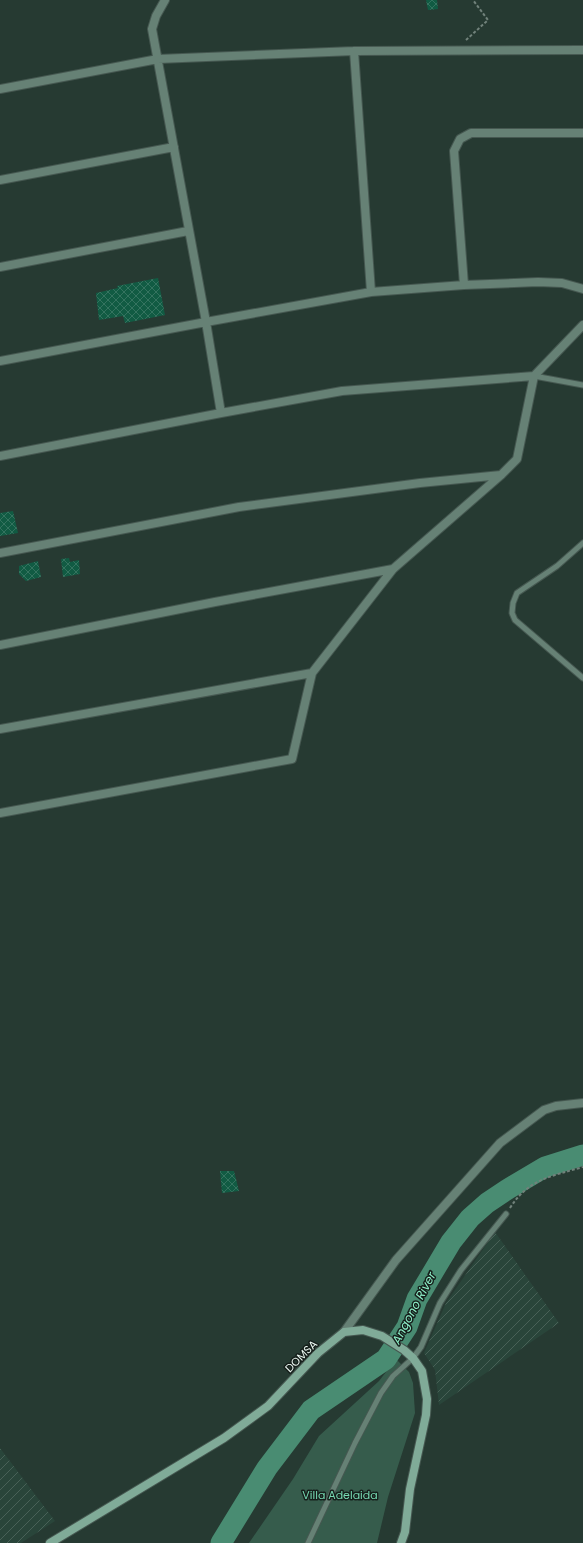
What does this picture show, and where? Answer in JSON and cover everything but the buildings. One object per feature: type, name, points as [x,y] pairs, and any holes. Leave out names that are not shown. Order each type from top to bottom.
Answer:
[{"type":"main road","points":[[344,1332],[363,1330],[382,1336],[404,1350],[413,1358],[422,1371],[427,1399],[426,1415],[410,1488],[406,1532],[401,1543]]},
{"type":"main road","name":"DOMSA","points":[[50,1543],[224,1438],[268,1406],[318,1353],[344,1332]]},
{"type":"street","points":[[165,0],[156,16],[152,29],[188,231],[206,322],[221,413]]},
{"type":"street","points":[[0,89],[158,59],[354,51],[583,50]]},
{"type":"street","points":[[354,51],[371,292]]},
{"type":"street","points":[[464,285],[454,151],[460,139],[471,133],[583,133]]},
{"type":"street","points":[[0,180],[174,147]]},
{"type":"street","points":[[0,266],[188,231]]},
{"type":"street","points":[[0,361],[371,292],[464,285],[538,282],[562,283],[583,289]]},
{"type":"street","points":[[0,813],[292,759],[312,673],[393,569],[501,475],[517,459],[534,376],[583,325]]},
{"type":"street","points":[[0,456],[342,391],[534,376]]},
{"type":"street","points":[[0,553],[239,507],[420,483],[501,475]]},
{"type":"street","points":[[0,645],[214,602],[393,569]]},
{"type":"street","points":[[0,730],[312,673]]},
{"type":"street","points":[[344,1332],[396,1260],[500,1143],[544,1110],[556,1106],[583,1103]]},
{"type":"lane","points":[[534,376],[583,385]]},
{"type":"lane","points":[[583,543],[557,566],[518,593],[513,603],[512,613],[515,620],[583,678]]},
{"type":"lane","points":[[308,1543],[355,1443],[381,1393],[393,1376],[413,1358],[420,1347],[440,1303],[461,1270],[506,1214]]},
{"type":"path","points":[[458,51],[464,43],[488,20],[473,0]]},
{"type":"path","points":[[506,1214],[514,1202],[529,1186],[543,1178],[583,1167]]},
{"type":"shaded area","points":[[495,1232],[559,1323],[439,1405],[435,1370],[424,1353],[446,1303]]},
{"type":"shaded area","points":[[0,1448],[55,1521],[21,1543],[0,1543]]},
{"type":"green space","name":"Villa Adelaida","points":[[396,1359],[409,1372],[413,1383],[415,1413],[388,1497],[377,1543],[249,1543],[293,1479],[319,1436],[379,1381]]},
{"type":"waterway","name":"Angono River","points":[[221,1543],[267,1468],[311,1410],[386,1359],[407,1327],[417,1299],[451,1242],[470,1218],[487,1203],[545,1167],[583,1155]]}]
